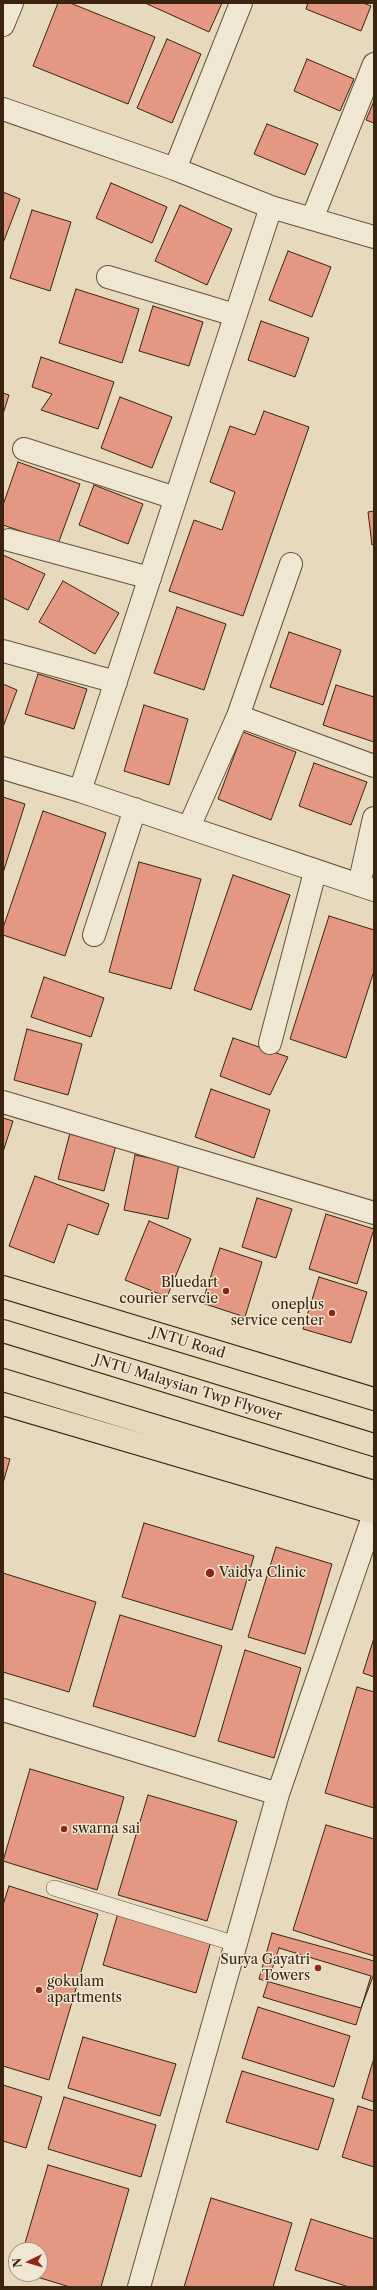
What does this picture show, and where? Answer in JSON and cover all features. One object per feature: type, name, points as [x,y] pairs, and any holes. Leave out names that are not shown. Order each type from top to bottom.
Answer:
[{"type":"main road","name":"JNTU Road","points":[[3,1287],[374,1399]]},
{"type":"main road","name":"JNTU Malaysian Twp Flyover","points":[[3,1331],[374,1445]]},
{"type":"main road","points":[[3,1380],[374,1492]]},
{"type":"main road","points":[[3,1404],[374,1514]]},
{"type":"street","points":[[3,25],[12,3]]},
{"type":"street","points":[[175,169],[241,3]]},
{"type":"street","points":[[312,219],[374,64]]},
{"type":"street","points":[[3,109],[175,169],[270,207],[374,237]]},
{"type":"street","points":[[80,791],[270,207]]},
{"type":"street","points":[[108,277],[235,315]]},
{"type":"street","points":[[24,449],[176,498]]},
{"type":"street","points":[[9,540],[150,578]]},
{"type":"street","points":[[189,827],[238,716],[291,564]]},
{"type":"street","points":[[3,651],[116,682]]},
{"type":"street","points":[[238,716],[374,766]]},
{"type":"street","points":[[3,768],[135,809],[315,872],[366,888],[374,818]]},
{"type":"street","points":[[94,936],[135,809]]},
{"type":"street","points":[[270,1043],[315,872]]},
{"type":"street","points":[[3,1102],[374,1213]]},
{"type":"street","points":[[139,2287],[278,1794],[374,1514]]},
{"type":"street","points":[[5,1717],[278,1794]]},
{"type":"lane","points":[[54,1888],[236,1944]]},
{"type":"building","points":[[58,3],[70,3],[155,37],[128,104],[33,66]]},
{"type":"building","points":[[145,3],[222,3],[209,32]]},
{"type":"building","points":[[308,3],[363,3],[371,6],[361,31],[306,9]]},
{"type":"building","points":[[167,39],[201,54],[172,123],[137,108]]},
{"type":"building","points":[[307,59],[354,79],[340,111],[294,91]]},
{"type":"building","points":[[374,101],[374,123],[366,120]]},
{"type":"building","points":[[267,124],[318,144],[305,175],[254,154]]},
{"type":"building","points":[[111,183],[167,207],[152,243],[96,218]]},
{"type":"building","points":[[3,192],[20,199],[3,243]]},
{"type":"building","points":[[180,205],[232,229],[207,285],[155,261]]},
{"type":"building","points":[[32,210],[71,222],[50,291],[10,278]]},
{"type":"building","points":[[288,251],[331,267],[312,317],[269,300]]},
{"type":"building","points":[[76,289],[139,309],[122,363],[59,343]]},
{"type":"building","points":[[153,306],[203,322],[189,366],[139,351]]},
{"type":"building","points":[[261,321],[309,338],[295,377],[248,360]]},
{"type":"building","points":[[41,357],[114,382],[98,429],[41,410],[52,394],[32,387]]},
{"type":"building","points":[[3,393],[9,395],[3,414]]},
{"type":"building","points":[[120,397],[172,417],[152,468],[101,448]]},
{"type":"building","points":[[264,411],[309,427],[243,616],[169,591],[194,520],[222,530],[235,492],[210,482],[230,426],[255,435]]},
{"type":"building","points":[[18,462],[80,484],[58,544],[3,525],[3,505]]},
{"type":"building","points":[[94,485],[143,504],[128,544],[79,525]]},
{"type":"building","points":[[374,511],[374,544],[372,545],[368,512]]},
{"type":"building","points":[[3,555],[45,574],[28,610],[3,598]]},
{"type":"building","points":[[63,581],[119,613],[95,654],[39,622]]},
{"type":"building","points":[[177,607],[226,624],[204,690],[154,673]]},
{"type":"building","points":[[289,632],[341,650],[323,705],[270,687]]},
{"type":"building","points":[[38,674],[87,689],[74,729],[25,714]]},
{"type":"building","points":[[3,684],[17,690],[3,727]]},
{"type":"building","points":[[336,685],[374,697],[374,742],[323,725]]},
{"type":"building","points":[[144,705],[188,719],[169,785],[124,771]]},
{"type":"building","points":[[243,732],[296,752],[271,820],[218,799]]},
{"type":"building","points":[[314,763],[367,782],[351,825],[299,806]]},
{"type":"building","points":[[3,797],[25,804],[3,873]]},
{"type":"building","points":[[43,811],[106,833],[65,956],[3,935],[3,928]]},
{"type":"building","points":[[139,862],[201,879],[171,989],[109,972]]},
{"type":"building","points":[[233,875],[290,895],[251,1010],[194,990]]},
{"type":"building","points":[[329,916],[374,930],[374,971],[346,1058],[290,1039]]},
{"type":"building","points":[[44,977],[104,998],[91,1037],[31,1017]]},
{"type":"building","points":[[27,1029],[82,1044],[68,1095],[14,1080]]},
{"type":"building","points":[[233,1038],[288,1057],[270,1095],[220,1076]]},
{"type":"building","points":[[211,1089],[270,1110],[254,1158],[195,1137]]},
{"type":"building","points":[[3,1118],[13,1121],[3,1152]]},
{"type":"building","points":[[70,1133],[116,1145],[104,1191],[58,1179]]},
{"type":"building","points":[[135,1155],[179,1164],[168,1219],[124,1210]]},
{"type":"building","points":[[35,1176],[109,1204],[98,1235],[68,1224],[54,1263],[9,1246]]},
{"type":"building","points":[[257,1198],[292,1209],[276,1258],[242,1247]]},
{"type":"building","points":[[326,1214],[374,1229],[357,1284],[309,1269]]},
{"type":"building","points":[[149,1221],[191,1239],[167,1297],[125,1280]]},
{"type":"building","points":[[220,1248],[262,1262],[245,1317],[202,1303]]},
{"type":"building","points":[[319,1277],[367,1292],[351,1343],[303,1329]]},
{"type":"building","points":[[3,1457],[10,1459],[3,1483]]},
{"type":"building","points":[[144,1523],[254,1556],[232,1630],[122,1597]]},
{"type":"building","points":[[276,1547],[332,1564],[305,1654],[248,1637]]},
{"type":"building","points":[[3,1573],[96,1602],[69,1692],[3,1672]]},
{"type":"building","points":[[120,1615],[222,1646],[195,1737],[93,1706]]},
{"type":"building","points":[[374,1638],[374,1677],[363,1673]]},
{"type":"building","points":[[245,1650],[301,1668],[274,1758],[218,1741]]},
{"type":"building","points":[[357,1687],[374,1692],[374,1808],[325,1793]]},
{"type":"building","name":"swarna sai","points":[[30,1769],[124,1797],[97,1890],[3,1861]]},
{"type":"building","points":[[148,1795],[237,1821],[207,1921],[118,1895]]},
{"type":"building","points":[[326,1825],[374,1839],[374,1956],[293,1930]]},
{"type":"building","name":"gokulam apartments","points":[[9,1886],[98,1914],[49,2080],[3,2066],[3,1905]]},
{"type":"building","points":[[118,1913],[211,1941],[196,1993],[103,1965]]},
{"type":"building","name":"Surya Gayatri Towers","points":[[272,1933],[374,1961],[374,1974],[361,2008],[259,1979]]},
{"type":"building","name":"Surya Gayatri Towers","points":[[279,1948],[371,1976],[356,2025],[263,1997]]},
{"type":"building","points":[[258,2007],[350,2036],[334,2087],[242,2058]]},
{"type":"building","points":[[83,2037],[176,2064],[160,2116],[68,2088]]},
{"type":"building","points":[[374,2058],[374,2102],[362,2098]]},
{"type":"building","points":[[242,2071],[334,2099],[318,2150],[226,2122]]},
{"type":"building","points":[[3,2085],[42,2097],[26,2148],[3,2141]]},
{"type":"building","points":[[64,2097],[156,2125],[141,2177],[48,2149]]},
{"type":"building","points":[[358,2106],[374,2111],[374,2167],[342,2157]]},
{"type":"building","points":[[48,2165],[129,2189],[101,2287],[70,2287],[48,2280],[48,2242],[25,2242]]},
{"type":"building","points":[[211,2198],[292,2223],[273,2287],[184,2287]]},
{"type":"building","points":[[311,2219],[374,2239],[374,2287],[349,2287],[295,2270]]},
{"type":"place","name":"Bluedart courier servcie","points":[[226,1291]]},
{"type":"place","name":"oneplus service center","points":[[332,1313]]},
{"type":"place","name":"Vaidya Clinic","points":[[210,1573]]},
{"type":"place","name":"swarna sai","points":[[64,1829]]},
{"type":"place","name":"Surya Gayatri Towers","points":[[318,1968]]},
{"type":"place","name":"gokulam apartments","points":[[39,1990]]}]
